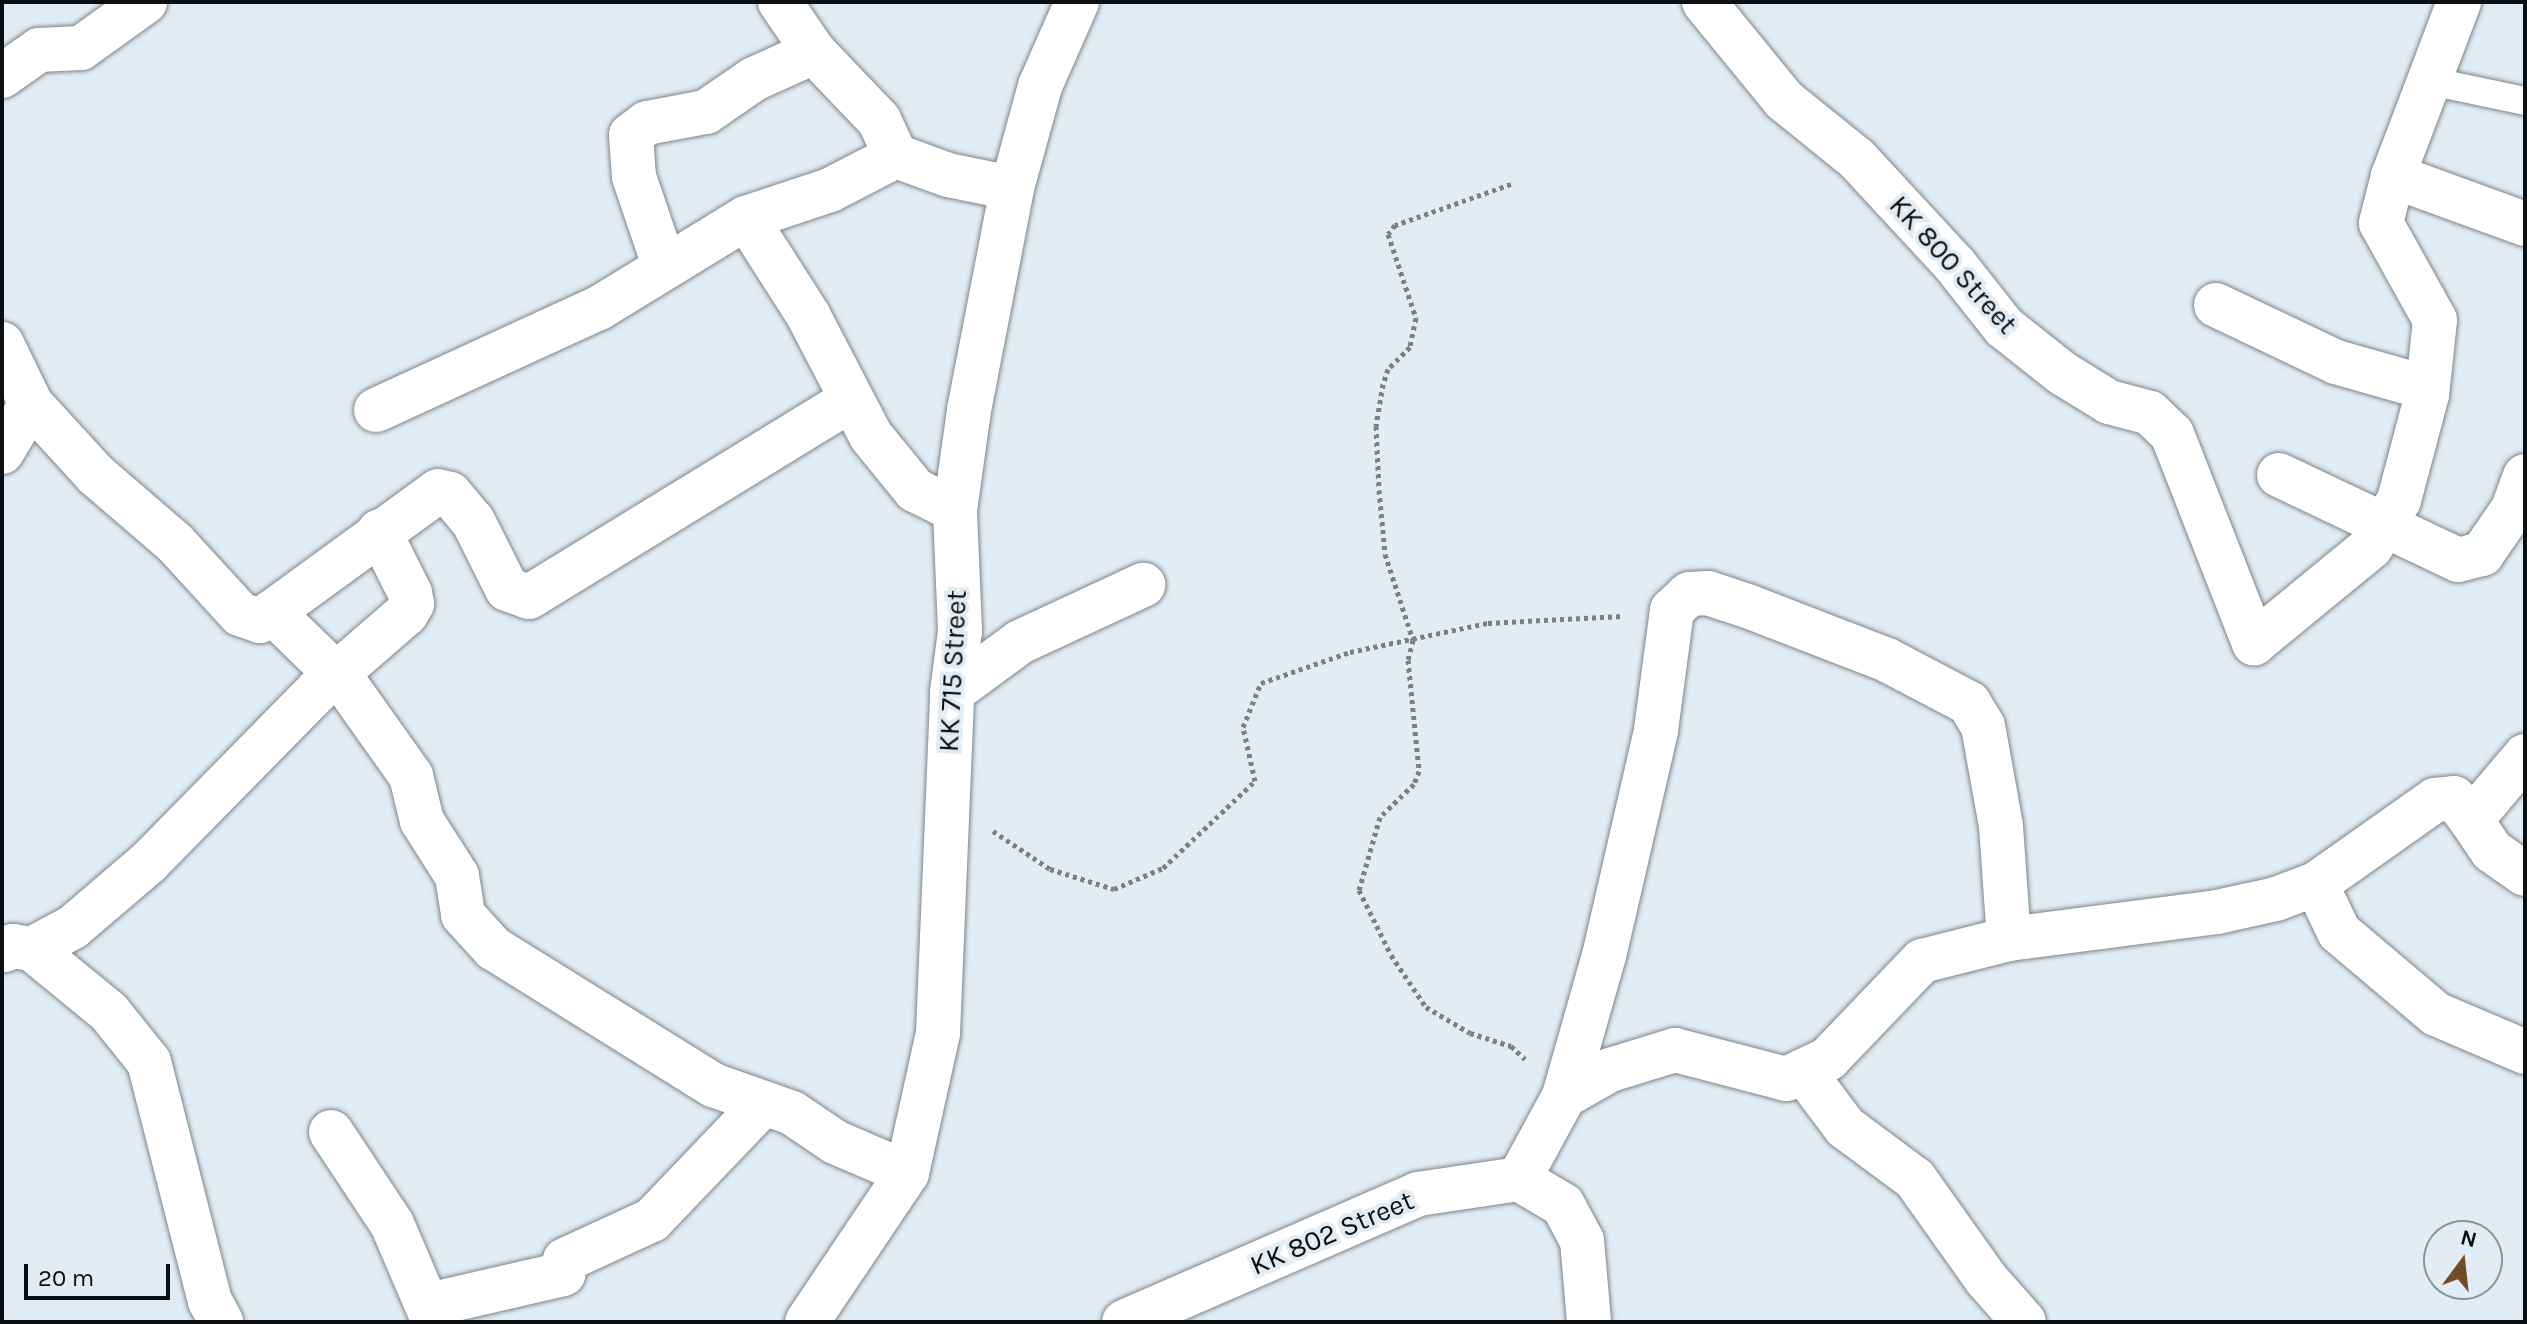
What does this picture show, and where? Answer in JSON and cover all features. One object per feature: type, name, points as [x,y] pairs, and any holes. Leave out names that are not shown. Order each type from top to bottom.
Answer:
[{"type":"street","points":[[2,76],[39,50],[81,48],[145,2]]},
{"type":"street","points":[[780,2],[814,52],[879,120],[896,156],[948,175],[1012,188]]},
{"type":"street","name":"KK 715 Street","points":[[807,1322],[907,1173],[938,1033],[952,692],[960,631],[955,510],[969,410],[1012,188],[1040,86],[1077,2]]},
{"type":"street","name":"KK 800 Street","points":[[1704,2],[1784,100],[1856,158],[1955,265],[2004,327],[2062,373],[2109,402],[2150,413],[2172,434],[2254,643],[2371,547],[2385,523]]},
{"type":"street","points":[[2385,523],[2399,500],[2427,388],[2435,320],[2381,223],[2393,176],[2459,2]]},
{"type":"street","points":[[664,265],[634,177],[631,135],[647,123],[706,112],[754,79],[814,52]]},
{"type":"street","points":[[376,410],[586,314],[746,218],[830,190],[896,156]]},
{"type":"street","points":[[2393,176],[2525,224]]},
{"type":"street","points":[[746,218],[808,315],[850,400],[915,490],[955,510]]},
{"type":"street","points":[[2216,305],[2336,362],[2427,388]]},
{"type":"street","points":[[2,344],[31,404],[96,475],[175,543],[240,614],[260,621],[379,531],[438,491],[450,494],[473,521],[507,589],[529,597],[850,400]]},
{"type":"street","points":[[2,452],[31,404]]},
{"type":"street","points":[[2279,475],[2458,560],[2482,554],[2521,500]]},
{"type":"street","points":[[17,951],[73,927],[149,862],[337,673],[412,604],[379,531]]},
{"type":"street","points":[[952,692],[1020,642],[1143,585]]},
{"type":"street","points":[[1589,1322],[1582,1240],[1563,1205],[1519,1179],[1564,1096],[1604,956],[1656,730],[1672,610],[1689,594],[1708,593],[1887,660],[1969,703],[1983,726],[2001,826],[2009,939]]},
{"type":"street","points":[[272,612],[337,673],[411,776],[422,821],[457,876],[463,915],[493,948],[529,974],[620,1023],[660,1055],[713,1085],[763,1104],[907,1173]]},
{"type":"street","points":[[2471,820],[2525,756]]},
{"type":"street","points":[[1564,1096],[1610,1070],[1675,1050],[1786,1079],[1828,1059],[1922,961],[2009,939],[2217,912],[2316,884],[2435,800],[2454,798],[2492,851],[2525,874]]},
{"type":"street","points":[[2316,884],[2339,932],[2436,1014],[2525,1052]]},
{"type":"street","points":[[17,951],[109,1012],[149,1062],[210,1301],[221,1322]]},
{"type":"street","points":[[1803,1071],[1845,1127],[1915,1179],[1986,1279],[2024,1322]]},
{"type":"street","points":[[331,1132],[392,1224],[432,1314],[563,1274],[565,1260],[652,1220],[763,1104]]},
{"type":"street","name":"KK 802 Street","points":[[1124,1322],[1418,1194],[1519,1179]]},
{"type":"lane","points":[[2430,81],[2525,101]]},
{"type":"path","points":[[1511,184],[1395,225],[1388,234],[1416,318],[1410,347],[1388,369],[1383,384],[1376,426],[1379,490],[1385,554],[1413,640],[1408,660],[1419,771],[1414,784],[1380,817],[1359,890],[1391,955],[1426,1007],[1470,1033],[1511,1046],[1564,1096]]},
{"type":"path","points":[[947,800],[1050,869],[1114,889],[1163,868],[1255,781],[1243,727],[1261,683],[1350,652],[1488,623],[1672,610]]}]
